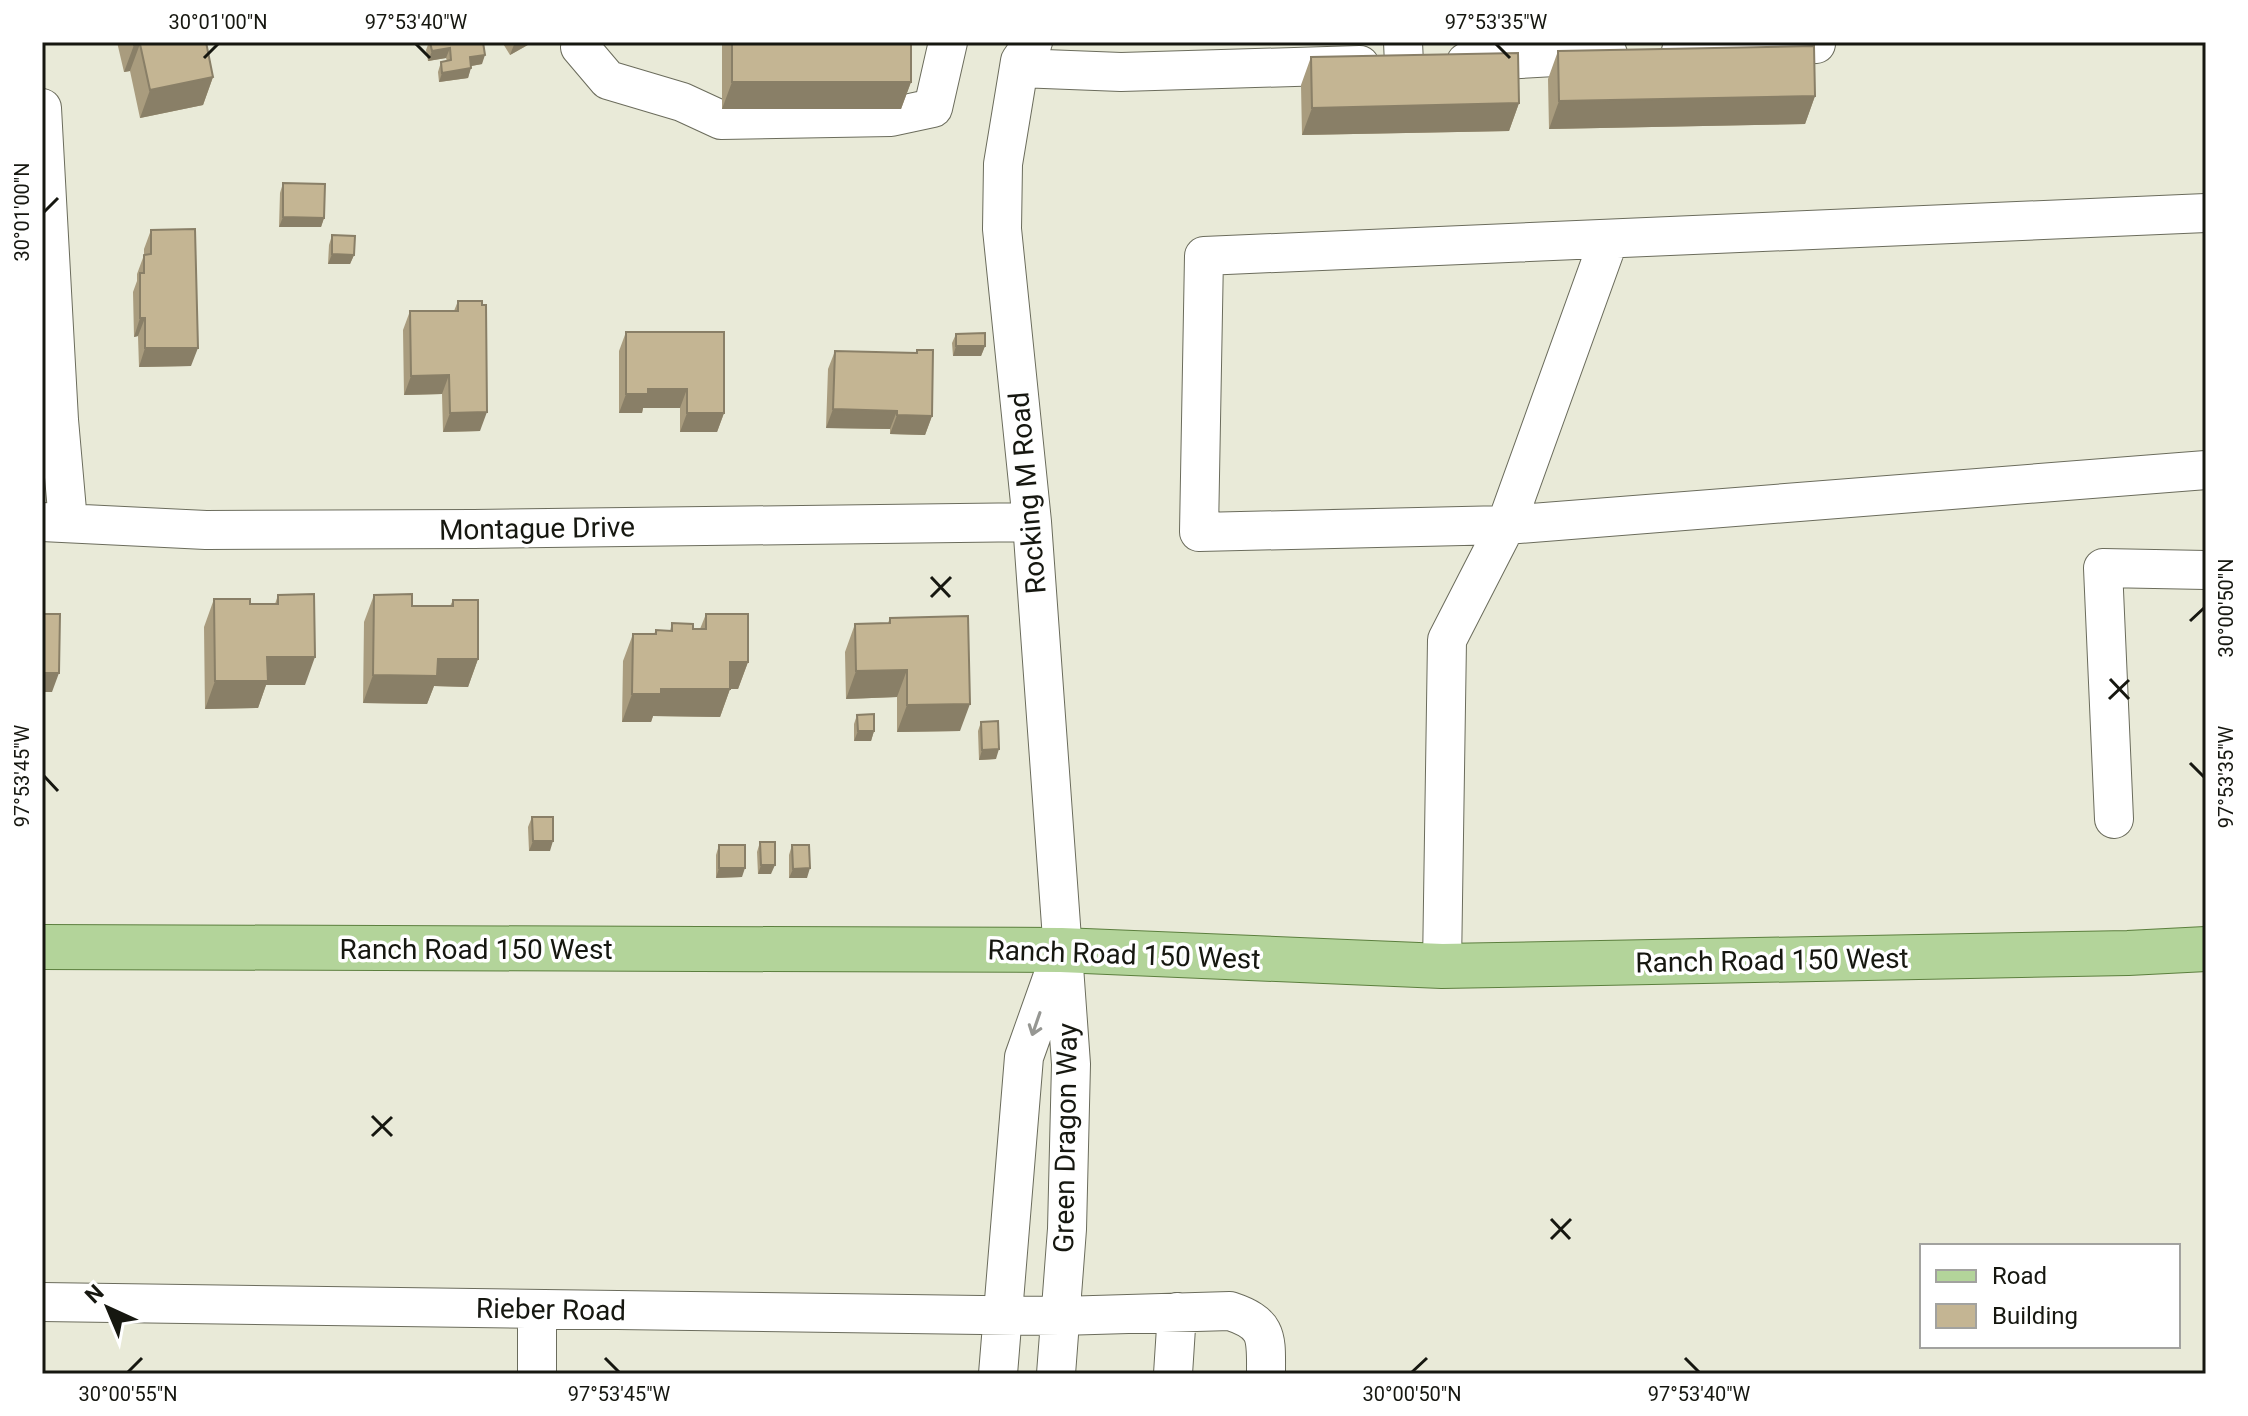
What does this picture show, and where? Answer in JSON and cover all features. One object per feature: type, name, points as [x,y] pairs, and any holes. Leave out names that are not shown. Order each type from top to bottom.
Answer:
[{"type":"main road","name":"Ranch Road 150 West","points":[[42,947],[1061,950],[1442,966],[2206,949]]},
{"type":"street","points":[[583,42],[580,47],[608,80],[682,102],[721,120],[891,117],[933,108],[948,42]]},
{"type":"street","points":[[1026,55],[1121,72],[1403,53],[1646,52],[1816,44]]},
{"type":"street","name":"Rocking M Road","points":[[1026,55],[1003,164],[1002,229],[1032,522],[1061,950]]},
{"type":"street","points":[[42,108],[59,420],[55,522]]},
{"type":"street","points":[[2206,213],[1204,256],[1199,532],[1506,525],[2206,470]]},
{"type":"street","points":[[1442,966],[1447,640],[1506,525],[1609,239]]},
{"type":"street","name":"Montague Drive","points":[[55,522],[206,530],[1032,522]]},
{"type":"street","points":[[2114,819],[2103,568],[2206,570]]},
{"type":"street","name":"Green Dragon Way","points":[[998,1374],[1024,1057],[1061,950]]},
{"type":"street","name":"Green Dragon Way","points":[[1056,1374],[1067,1229],[1071,1064],[1061,950]]},
{"type":"street","name":"Rieber Road","points":[[42,1302],[1060,1316],[1230,1311],[1252,1319],[1266,1339],[1266,1374]]},
{"type":"street","points":[[537,1309],[537,1374]]},
{"type":"street","points":[[1173,1374],[1177,1312]]},
{"type":"building","points":[[133,42],[206,42],[213,77],[150,90],[140,44],[134,45]]},
{"type":"building","points":[[430,42],[483,42],[485,55],[470,57],[471,68],[442,73],[441,62],[451,60],[450,48],[432,51]]},
{"type":"building","points":[[732,42],[911,42],[911,82],[732,82]]},
{"type":"building","points":[[1814,46],[1815,96],[1559,101],[1558,51]]},
{"type":"building","points":[[1518,53],[1519,103],[1312,108],[1311,57]]},
{"type":"building","points":[[283,183],[325,184],[324,218],[283,217]]},
{"type":"building","points":[[195,229],[198,348],[145,348],[145,318],[140,318],[140,273],[144,273],[144,255],[151,254],[151,230]]},
{"type":"building","points":[[332,235],[355,236],[354,255],[332,254]]},
{"type":"building","points":[[458,301],[482,301],[482,305],[486,305],[487,412],[450,413],[449,375],[411,376],[410,311],[458,311]]},
{"type":"building","points":[[626,332],[724,332],[724,413],[687,413],[687,389],[648,389],[648,394],[626,394]]},
{"type":"building","points":[[985,333],[985,346],[956,346],[956,334]]},
{"type":"building","points":[[917,350],[933,350],[932,416],[897,415],[897,411],[833,409],[835,351],[917,353]]},
{"type":"building","points":[[314,594],[315,657],[267,657],[268,681],[215,681],[214,599],[250,599],[250,604],[278,604],[278,595]]},
{"type":"building","points":[[412,594],[412,606],[453,606],[453,600],[478,600],[478,659],[438,659],[437,676],[373,675],[374,595]]},
{"type":"building","points":[[42,614],[60,614],[59,673],[42,673]]},
{"type":"building","points":[[706,614],[748,614],[748,662],[730,662],[730,689],[661,689],[661,694],[632,694],[633,634],[672,631],[672,623],[693,624],[693,629],[706,629]]},
{"type":"building","points":[[968,616],[970,704],[907,705],[907,670],[856,671],[855,624],[890,623],[890,618]]},
{"type":"building","points":[[874,714],[874,731],[858,731],[857,715]]},
{"type":"building","points":[[998,721],[999,749],[982,750],[981,722]]},
{"type":"building","points":[[532,817],[553,817],[553,841],[533,841]]},
{"type":"building","points":[[760,842],[775,842],[775,865],[761,865]]},
{"type":"building","points":[[719,845],[745,845],[745,868],[719,868]]},
{"type":"building","points":[[792,845],[809,845],[810,868],[793,869]]}]
